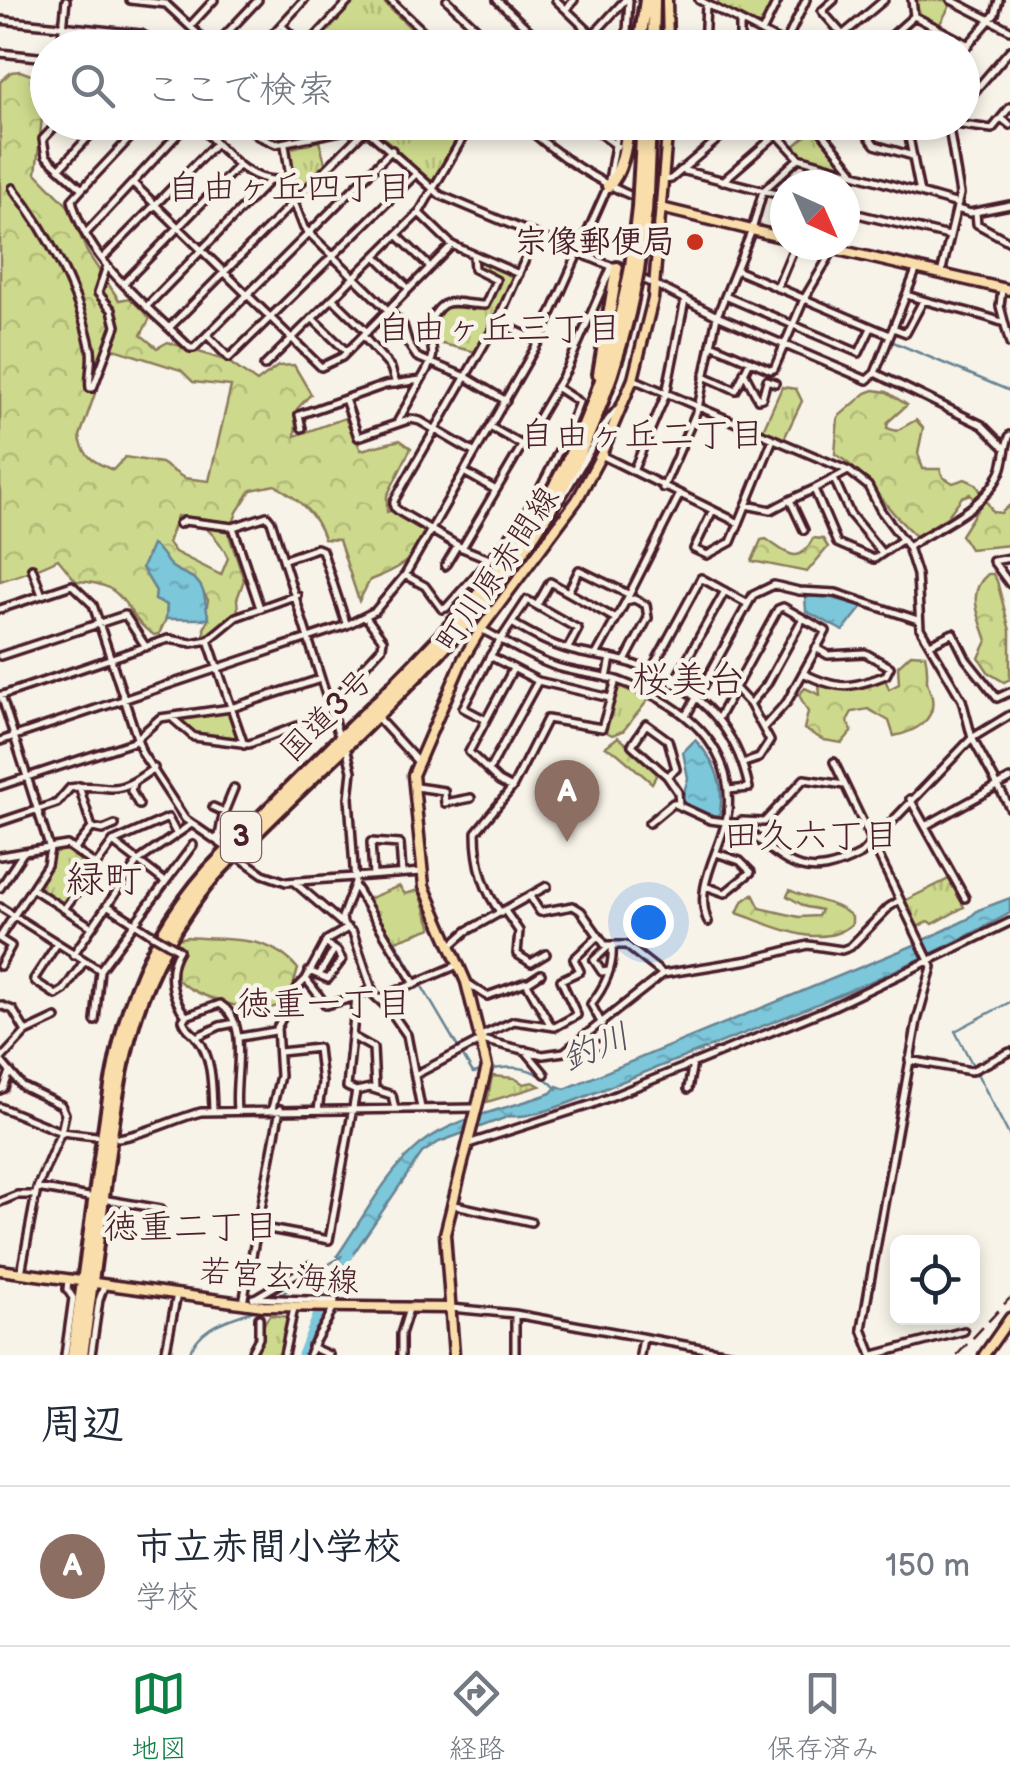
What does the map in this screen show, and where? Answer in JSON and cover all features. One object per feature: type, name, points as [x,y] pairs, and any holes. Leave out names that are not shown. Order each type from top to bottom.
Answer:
[{"type":"highway","points":[[644,30],[646,0]]},
{"type":"highway","points":[[653,30],[654,0]]},
{"type":"highway","points":[[608,186],[618,168],[625,140]]},
{"type":"highway","name":"国道3号","points":[[82,1355],[120,1072],[132,1019],[155,963],[183,915],[213,877],[482,602],[529,541],[562,487],[598,412],[619,353],[634,274],[646,140]]},
{"type":"highway","points":[[592,409],[614,267]]},
{"type":"highway","name":"国道3号","points":[[73,1355],[93,1284],[119,1038],[132,996],[166,926],[209,870],[437,641],[487,585],[539,512],[592,409],[634,274]]},
{"type":"main road","points":[[667,0],[668,30]]},
{"type":"main road","name":"町川原赤間線","points":[[449,1308],[445,1252],[451,1204],[487,1072],[466,982],[429,903],[422,872],[413,786],[417,761],[463,659],[563,520],[601,455],[633,379],[649,326],[667,140]]},
{"type":"main road","points":[[661,208],[770,234]]},
{"type":"main road","points":[[860,253],[1006,289]]},
{"type":"main road","name":"若宮玄海線","points":[[0,1270],[278,1307],[449,1308]]},
{"type":"main road","points":[[449,1308],[454,1355]]},
{"type":"main road","points":[[984,1355],[1010,1318]]},
{"type":"street","points":[[63,30],[66,0]]},
{"type":"street","points":[[130,0],[168,2],[194,30]]},
{"type":"street","points":[[190,26],[214,0]]},
{"type":"street","points":[[230,30],[258,0]]},
{"type":"street","points":[[276,30],[304,0]]},
{"type":"street","points":[[322,30],[350,0]]},
{"type":"street","points":[[390,0],[421,30]]},
{"type":"street","points":[[447,0],[478,30]]},
{"type":"street","points":[[497,0],[529,30]]},
{"type":"street","points":[[556,0],[589,30]]},
{"type":"street","points":[[566,9],[574,0]]},
{"type":"street","points":[[597,30],[627,0]]},
{"type":"street","points":[[626,30],[627,0]]},
{"type":"street","points":[[698,0],[758,30]]},
{"type":"street","points":[[763,30],[778,0]]},
{"type":"street","points":[[792,30],[806,0]]},
{"type":"street","points":[[834,0],[822,11],[839,30]]},
{"type":"street","points":[[847,30],[884,0]]},
{"type":"street","points":[[912,0],[914,16]]},
{"type":"street","points":[[951,0],[1010,30]]},
{"type":"street","points":[[980,32],[999,0]]},
{"type":"street","points":[[705,30],[706,4]]},
{"type":"street","points":[[914,16],[940,30]]},
{"type":"street","points":[[898,30],[914,16]]},
{"type":"street","points":[[0,20],[102,30]]},
{"type":"street","points":[[740,22],[740,30]]},
{"type":"street","points":[[281,25],[286,30]]},
{"type":"street","points":[[980,85],[1010,50]]},
{"type":"street","points":[[0,53],[30,56]]},
{"type":"street","points":[[980,127],[992,129],[1010,108]]},
{"type":"street","points":[[1001,118],[1010,125]]},
{"type":"street","points":[[44,140],[46,156],[82,189]]},
{"type":"street","points":[[59,168],[85,140]]},
{"type":"street","points":[[128,140],[72,200],[76,220],[104,263],[190,348],[392,150]]},
{"type":"street","points":[[86,233],[175,140]]},
{"type":"street","points":[[213,140],[253,176],[268,182],[290,179]]},
{"type":"street","points":[[266,140],[285,144],[302,140]]},
{"type":"street","points":[[170,328],[356,140]]},
{"type":"street","points":[[381,140],[434,190],[867,380],[874,373],[917,268]]},
{"type":"street","points":[[264,366],[419,213],[462,140]]},
{"type":"street","points":[[542,140],[608,186],[661,208]]},
{"type":"street","points":[[608,140],[616,146]]},
{"type":"street","points":[[0,741],[347,625],[389,597],[540,340],[608,186],[617,140]]},
{"type":"street","points":[[664,180],[717,140]]},
{"type":"street","points":[[724,181],[770,140]]},
{"type":"street","points":[[782,140],[798,158],[841,170]]},
{"type":"street","points":[[828,140],[852,170]]},
{"type":"street","points":[[871,140],[875,145],[913,156]]},
{"type":"street","points":[[910,140],[920,193]]},
{"type":"street","points":[[941,274],[960,188],[949,140]]},
{"type":"street","points":[[13,188],[32,216],[72,295],[90,349],[93,388],[116,326],[112,310],[98,293],[104,263],[216,143]]},
{"type":"street","points":[[285,144],[298,218],[309,233],[403,326],[413,353],[506,401]]},
{"type":"street","points":[[664,488],[698,408],[717,316],[752,230],[763,191],[798,158]]},
{"type":"street","points":[[124,283],[239,165]]},
{"type":"street","points":[[682,170],[770,193]]},
{"type":"street","points":[[207,335],[228,358],[416,174]]},
{"type":"street","points":[[860,175],[976,213],[1010,205]]},
{"type":"street","points":[[147,306],[268,182]]},
{"type":"street","points":[[133,183],[320,367],[347,352],[452,245]]},
{"type":"street","points":[[419,213],[452,245],[519,274]]},
{"type":"street","points":[[976,213],[977,224],[1010,242]]},
{"type":"street","points":[[860,215],[950,236]]},
{"type":"street","points":[[397,235],[430,267]]},
{"type":"street","points":[[488,558],[430,530],[394,504],[497,322],[536,235]]},
{"type":"street","points":[[396,423],[430,364],[434,346],[427,329],[437,306],[446,302],[486,305],[496,286],[496,280],[474,269],[474,255]]},
{"type":"street","points":[[376,256],[409,289]]},
{"type":"street","points":[[778,288],[789,260]]},
{"type":"street","points":[[711,344],[771,370],[827,260]]},
{"type":"street","points":[[446,566],[556,387],[614,267]]},
{"type":"street","points":[[736,270],[871,328],[891,332],[906,333],[924,301]]},
{"type":"street","points":[[1006,289],[1000,306],[1010,344]]},
{"type":"street","points":[[906,294],[951,310],[965,308],[1004,324]]},
{"type":"street","points":[[725,296],[860,353],[871,328]]},
{"type":"street","points":[[333,299],[392,368],[396,384]]},
{"type":"street","points":[[633,472],[666,394],[686,300]]},
{"type":"street","points":[[313,318],[347,352]]},
{"type":"street","points":[[497,322],[540,340]]},
{"type":"street","points":[[704,376],[736,390],[750,361]]},
{"type":"street","points":[[744,372],[758,398],[762,398],[767,380],[776,383]]},
{"type":"street","points":[[874,373],[982,425],[1004,448]]},
{"type":"street","points":[[633,379],[850,470],[868,486],[908,547],[917,575],[918,620],[962,700],[972,738],[1010,808]]},
{"type":"street","points":[[302,428],[299,415],[345,398],[421,380]]},
{"type":"street","points":[[405,575],[425,586],[442,609],[446,608],[502,546],[564,438],[579,402],[556,387]]},
{"type":"street","points":[[345,398],[358,437],[411,419],[475,453]]},
{"type":"street","points":[[529,541],[578,475],[615,409],[622,406]]},
{"type":"street","points":[[490,427],[522,445]]},
{"type":"street","points":[[908,547],[982,500],[1000,472],[1009,438]]},
{"type":"street","points":[[712,510],[694,548],[707,555],[731,542],[774,439]]},
{"type":"street","points":[[601,455],[739,523]]},
{"type":"street","points":[[746,505],[771,510],[850,470]]},
{"type":"street","points":[[464,472],[496,490]]},
{"type":"street","points":[[834,478],[850,514],[882,554]]},
{"type":"street","points":[[814,490],[837,543],[874,559],[902,540]]},
{"type":"street","points":[[596,655],[680,494]]},
{"type":"street","points":[[790,500],[804,530]]},
{"type":"street","points":[[179,524],[184,521],[233,527],[267,516],[297,595],[338,733]]},
{"type":"street","points":[[233,527],[260,608]]},
{"type":"street","points":[[285,559],[317,548],[322,550],[347,625]]},
{"type":"street","points":[[1010,558],[993,562],[1010,584]]},
{"type":"street","points":[[32,568],[42,595]]},
{"type":"street","points":[[568,592],[579,570],[646,605],[648,618],[624,662]]},
{"type":"street","points":[[650,672],[701,578],[748,604]]},
{"type":"street","points":[[536,606],[550,582],[616,618]]},
{"type":"street","points":[[0,609],[72,585],[93,605],[142,753],[190,825],[219,842]]},
{"type":"street","points":[[686,716],[760,589],[777,585],[836,593],[918,620]]},
{"type":"street","points":[[674,684],[724,591]]},
{"type":"street","points":[[0,966],[11,946],[0,938],[47,866],[50,850],[0,695],[168,640],[208,640],[236,617],[297,595]]},
{"type":"street","points":[[486,720],[462,708],[500,639],[527,600],[578,628],[568,649]]},
{"type":"street","points":[[719,717],[783,607],[826,631],[788,702],[764,727]]},
{"type":"street","points":[[0,656],[125,614],[146,647]]},
{"type":"street","points":[[171,717],[194,737],[244,745],[308,724],[382,646],[383,640],[365,616]]},
{"type":"street","points":[[750,704],[767,684],[803,618]]},
{"type":"street","points":[[512,623],[568,649],[650,672],[696,698],[719,717],[744,763],[749,788],[728,790]]},
{"type":"street","points":[[481,629],[557,666],[616,680],[686,716],[714,746],[724,767],[728,790],[727,821],[702,901],[708,922]]},
{"type":"street","points":[[930,644],[954,633],[966,659],[997,698],[1010,692]]},
{"type":"street","points":[[208,640],[244,745]]},
{"type":"street","points":[[804,673],[831,686],[846,686],[886,675],[890,667],[865,653],[828,655],[816,648]]},
{"type":"street","points":[[490,656],[538,681],[610,698]]},
{"type":"street","points":[[607,678],[611,658]]},
{"type":"street","points":[[512,788],[500,782],[469,752],[514,669]]},
{"type":"street","points":[[0,786],[138,739],[160,718],[231,708],[320,679]]},
{"type":"street","points":[[546,954],[531,963],[517,954],[519,931],[488,897],[476,832],[512,788],[548,719],[602,728],[616,680]]},
{"type":"street","points":[[490,770],[538,681]]},
{"type":"street","points":[[735,688],[750,704],[770,741],[759,758],[744,763]]},
{"type":"street","points":[[375,714],[417,761]]},
{"type":"street","points":[[649,823],[669,804],[679,805],[695,816],[741,824],[768,848],[810,870],[837,866],[860,854],[972,738],[1010,715]]},
{"type":"street","points":[[667,776],[676,768],[668,740],[646,724],[632,745],[667,776],[678,792],[679,805]]},
{"type":"street","points":[[346,925],[344,912],[354,881],[349,798],[352,771],[347,751]]},
{"type":"street","points":[[834,762],[931,961],[909,1060],[862,1329],[873,1355],[964,1331]]},
{"type":"street","points":[[0,822],[57,803],[70,788],[98,784],[110,788],[133,783],[154,768]]},
{"type":"street","points":[[741,824],[764,822],[804,779],[844,785]]},
{"type":"street","points":[[925,826],[1010,779]]},
{"type":"street","points":[[133,783],[131,791],[139,805]]},
{"type":"street","points":[[78,786],[92,828]]},
{"type":"street","points":[[413,786],[444,791],[445,803],[471,798]]},
{"type":"street","points":[[219,842],[224,812],[234,788]]},
{"type":"street","points":[[910,799],[965,898]]},
{"type":"street","points":[[213,807],[224,812]]},
{"type":"street","points":[[64,909],[113,842],[168,818],[176,833]]},
{"type":"street","points":[[92,828],[103,830],[115,824]]},
{"type":"street","points":[[74,955],[138,861],[190,825]]},
{"type":"street","points":[[219,842],[234,827]]},
{"type":"street","points":[[76,849],[92,828]]},
{"type":"street","points":[[113,842],[164,882]]},
{"type":"street","points":[[373,875],[371,842],[400,844],[402,874]]},
{"type":"street","points":[[95,1021],[100,970],[192,844]]},
{"type":"street","points":[[0,856],[67,846],[96,865]]},
{"type":"street","points":[[705,886],[722,894],[750,872],[740,861],[716,852]]},
{"type":"street","points":[[0,888],[23,853]]},
{"type":"street","points":[[239,857],[263,874],[294,882],[354,881],[373,875],[422,872]]},
{"type":"street","points":[[354,881],[415,984]]},
{"type":"street","points":[[294,882],[346,925],[358,943],[371,988],[407,1035],[421,1108]]},
{"type":"street","points":[[450,946],[467,931],[547,886]]},
{"type":"street","points":[[33,888],[92,927]]},
{"type":"street","points":[[531,898],[540,912],[573,906],[581,911],[597,937],[611,946],[626,946],[663,974]]},
{"type":"street","points":[[570,1050],[663,974],[808,946],[842,950],[900,900]]},
{"type":"street","points":[[107,905],[179,950],[172,961],[175,999],[186,1016],[184,1025],[196,1037],[210,1069],[213,1111]]},
{"type":"street","points":[[0,906],[100,970]]},
{"type":"street","points":[[468,1144],[592,1104],[931,961],[1010,922]]},
{"type":"street","points":[[248,1302],[280,1076],[277,1028],[325,943],[346,925]]},
{"type":"street","points":[[417,1074],[514,1021],[551,1026],[578,1015],[563,991],[561,980],[580,971],[574,959],[597,937]]},
{"type":"street","points":[[310,971],[328,980],[342,960],[325,943]]},
{"type":"street","points":[[57,944],[34,979],[56,996],[84,962]]},
{"type":"street","points":[[602,1024],[591,1004],[603,989],[611,946]]},
{"type":"street","points":[[608,971],[602,972],[594,960],[611,946]]},
{"type":"street","points":[[318,975],[334,950]]},
{"type":"street","points":[[378,1000],[458,965]]},
{"type":"street","points":[[466,982],[487,996],[527,983],[541,974]]},
{"type":"street","points":[[306,979],[326,1005],[356,997],[371,988]]},
{"type":"street","points":[[527,983],[551,1026]]},
{"type":"street","points":[[356,997],[348,1087],[392,1095],[395,1109]]},
{"type":"street","points":[[186,1016],[220,1004],[229,1010],[240,1037],[234,1087],[236,1110]]},
{"type":"street","points":[[0,1006],[13,1010],[26,1032]]},
{"type":"street","points":[[21,1273],[37,1191],[61,1132],[64,1109],[22,1086],[0,1060],[26,1032],[56,1018]]},
{"type":"street","points":[[196,1037],[235,1023]]},
{"type":"street","points":[[240,1037],[275,1030]]},
{"type":"street","points":[[354,1038],[372,1048],[374,1089]]},
{"type":"street","points":[[482,1038],[543,1055],[606,1045]]},
{"type":"street","points":[[278,1052],[318,1048],[322,1083],[318,1110]]},
{"type":"street","points":[[524,1050],[545,1074]]},
{"type":"street","points":[[909,1060],[971,1070],[1010,1052]]},
{"type":"street","points":[[688,1088],[692,1063]]},
{"type":"street","points":[[0,1090],[10,1072]]},
{"type":"street","points":[[258,1227],[329,1240],[356,1091]]},
{"type":"street","points":[[118,1138],[133,1136],[172,1119],[213,1111],[478,1108]]},
{"type":"street","points":[[1,1110],[61,1132],[96,1136]]},
{"type":"street","points":[[0,1202],[37,1191],[89,1197]]},
{"type":"street","points":[[108,1200],[160,1209]]},
{"type":"street","points":[[451,1204],[531,1222]]},
{"type":"street","points":[[248,1302],[310,1265]]},
{"type":"street","points":[[65,1355],[73,1298],[66,1289],[68,1280]]},
{"type":"street","points":[[91,1355],[93,1284]]},
{"type":"street","points":[[165,1355],[178,1294]]},
{"type":"street","points":[[248,1302],[307,1305]]},
{"type":"street","points":[[329,1355],[310,1351],[333,1306]]},
{"type":"street","points":[[284,1355],[294,1308]]},
{"type":"street","points":[[401,1355],[409,1308]]},
{"type":"street","points":[[449,1308],[516,1314],[739,1355]]},
{"type":"street","points":[[515,1355],[516,1314]]},
{"type":"street","points":[[250,1355],[259,1338],[260,1318]]},
{"type":"street","points":[[640,1355],[643,1338]]},
{"type":"green space","points":[[352,0],[381,0],[413,30],[324,30]]},
{"type":"green space","points":[[719,0],[775,1],[762,27],[717,4]]},
{"type":"green space","points":[[915,0],[944,0],[951,4],[938,27],[917,15]]},
{"type":"green space","points":[[11,72],[30,75],[30,140],[40,140],[36,173],[68,206],[87,252],[119,300],[130,298],[150,318],[141,335],[157,348],[168,342],[227,361],[257,382],[278,366],[294,365],[311,394],[297,409],[295,436],[345,418],[361,450],[400,440],[411,448],[387,496],[387,512],[399,509],[417,519],[426,537],[402,564],[370,580],[359,601],[339,540],[324,539],[305,508],[275,485],[251,490],[237,512],[229,535],[244,580],[237,599],[238,611],[214,634],[205,636],[208,600],[195,579],[147,555],[144,571],[156,591],[155,600],[167,605],[166,619],[159,634],[154,635],[117,593],[94,583],[76,581],[58,559],[0,581],[0,82]],"holes":[[[111,348],[181,370],[193,382],[231,386],[209,481],[184,478],[161,463],[125,457],[113,470],[87,454],[80,436]],[[177,516],[201,524],[219,543],[228,558],[221,575],[175,552],[168,543]]]},
{"type":"green space","points":[[460,140],[436,182],[415,170],[388,141]]},
{"type":"green space","points":[[801,140],[826,140],[847,166],[799,156],[792,148]]},
{"type":"green space","points":[[319,141],[326,166],[296,194],[288,149]]},
{"type":"green space","points":[[476,259],[516,276],[476,352],[434,342],[429,330],[441,309],[453,304],[488,306],[498,285],[496,278],[479,271],[474,265]]},
{"type":"green space","points":[[782,387],[796,389],[802,401],[783,441],[762,432]]},
{"type":"green space","points":[[874,390],[887,392],[907,405],[888,422],[887,428],[896,431],[916,420],[923,428],[918,453],[923,469],[940,469],[943,477],[953,483],[965,479],[976,484],[993,512],[1001,513],[1010,505],[1010,545],[970,549],[961,535],[979,507],[970,494],[962,497],[947,517],[916,536],[858,472],[835,454],[838,417]]},
{"type":"green space","points":[[813,538],[823,539],[828,547],[807,572],[752,561],[761,540],[798,555]]},
{"type":"green space","points":[[988,574],[993,574],[997,581],[1010,631],[1010,679],[1004,682],[989,673],[979,658],[987,641],[976,597]]},
{"type":"green space","points":[[911,654],[925,655],[927,662],[932,706],[922,724],[894,736],[889,721],[868,709],[852,712],[847,721],[852,731],[842,743],[824,740],[804,729],[808,712],[799,695],[805,688],[820,695],[819,686],[864,687],[885,679],[889,689],[899,684],[898,666]]},
{"type":"green space","points":[[616,685],[649,699],[623,731],[612,735],[603,730]]},
{"type":"green space","points":[[228,712],[239,741],[194,735],[177,720]]},
{"type":"green space","points":[[618,737],[659,770],[652,783],[605,747]]},
{"type":"green space","points":[[69,848],[93,866],[62,905],[37,886],[49,867],[52,853]]},
{"type":"green space","points":[[949,879],[964,907],[933,924],[929,921],[917,927],[904,901]]},
{"type":"green space","points":[[399,886],[405,894],[419,890],[432,928],[393,942],[365,900]]},
{"type":"green space","points":[[790,890],[839,908],[852,917],[852,924],[840,932],[811,936],[737,913],[742,902],[753,894],[760,908],[799,917],[818,916],[821,910],[787,896]]},
{"type":"green space","points":[[187,937],[247,941],[274,949],[298,969],[291,993],[281,1004],[259,1009],[217,1000],[192,989],[172,973],[163,951],[172,940]]},
{"type":"green space","points":[[492,1076],[514,1078],[540,1086],[487,1102]]},
{"type":"green space","points":[[270,1315],[291,1317],[282,1355],[255,1355],[264,1324]]},
{"type":"water","points":[[152,545],[173,568],[199,584],[209,619],[166,619],[167,605],[155,600],[156,591],[142,568]]},
{"type":"water","points":[[824,596],[863,606],[843,631],[806,611],[805,597]]},
{"type":"water","points":[[695,740],[717,775],[721,795],[719,816],[702,814],[681,803],[688,778],[683,752]]},
{"type":"water","points":[[1010,898],[1010,913],[824,1001],[571,1102],[537,1113],[510,1116],[439,1142],[422,1153],[347,1263],[337,1256],[396,1169],[421,1144],[450,1126],[551,1093],[557,1086],[565,1089],[912,946],[968,919],[978,910]]},
{"type":"waterway","points":[[891,341],[1010,391]]},
{"type":"waterway","points":[[361,891],[473,1073],[518,1068],[538,1074],[557,1089]]},
{"type":"waterway","points":[[1010,1002],[955,1031],[1010,1137]]},
{"type":"waterway","name":"釣川","points":[[302,1355],[327,1291],[349,1254]]},
{"type":"waterway","points":[[277,1297],[342,1256]]},
{"type":"waterway","points":[[188,1355],[209,1329],[258,1309]]},
{"type":"railway","points":[[957,1355],[1010,1298]]},
{"type":"place","name":"宗像郵便局","points":[[695,242]]},
{"type":"place","name":"市立赤間小学校","points":[[567,842]]},
{"type":"district","name":"自由ヶ丘四丁目","points":[[289,188]]},
{"type":"district","name":"自由ヶ丘三丁目","points":[[499,329]]},
{"type":"district","name":"自由ヶ丘二丁目","points":[[642,435]]},
{"type":"district","name":"桜美台","points":[[689,680]]},
{"type":"district","name":"田久六丁目","points":[[811,836]]},
{"type":"district","name":"緑町","points":[[104,880]]},
{"type":"district","name":"徳重一丁目","points":[[324,1004]]},
{"type":"district","name":"徳重二丁目","points":[[191,1227]]}]
